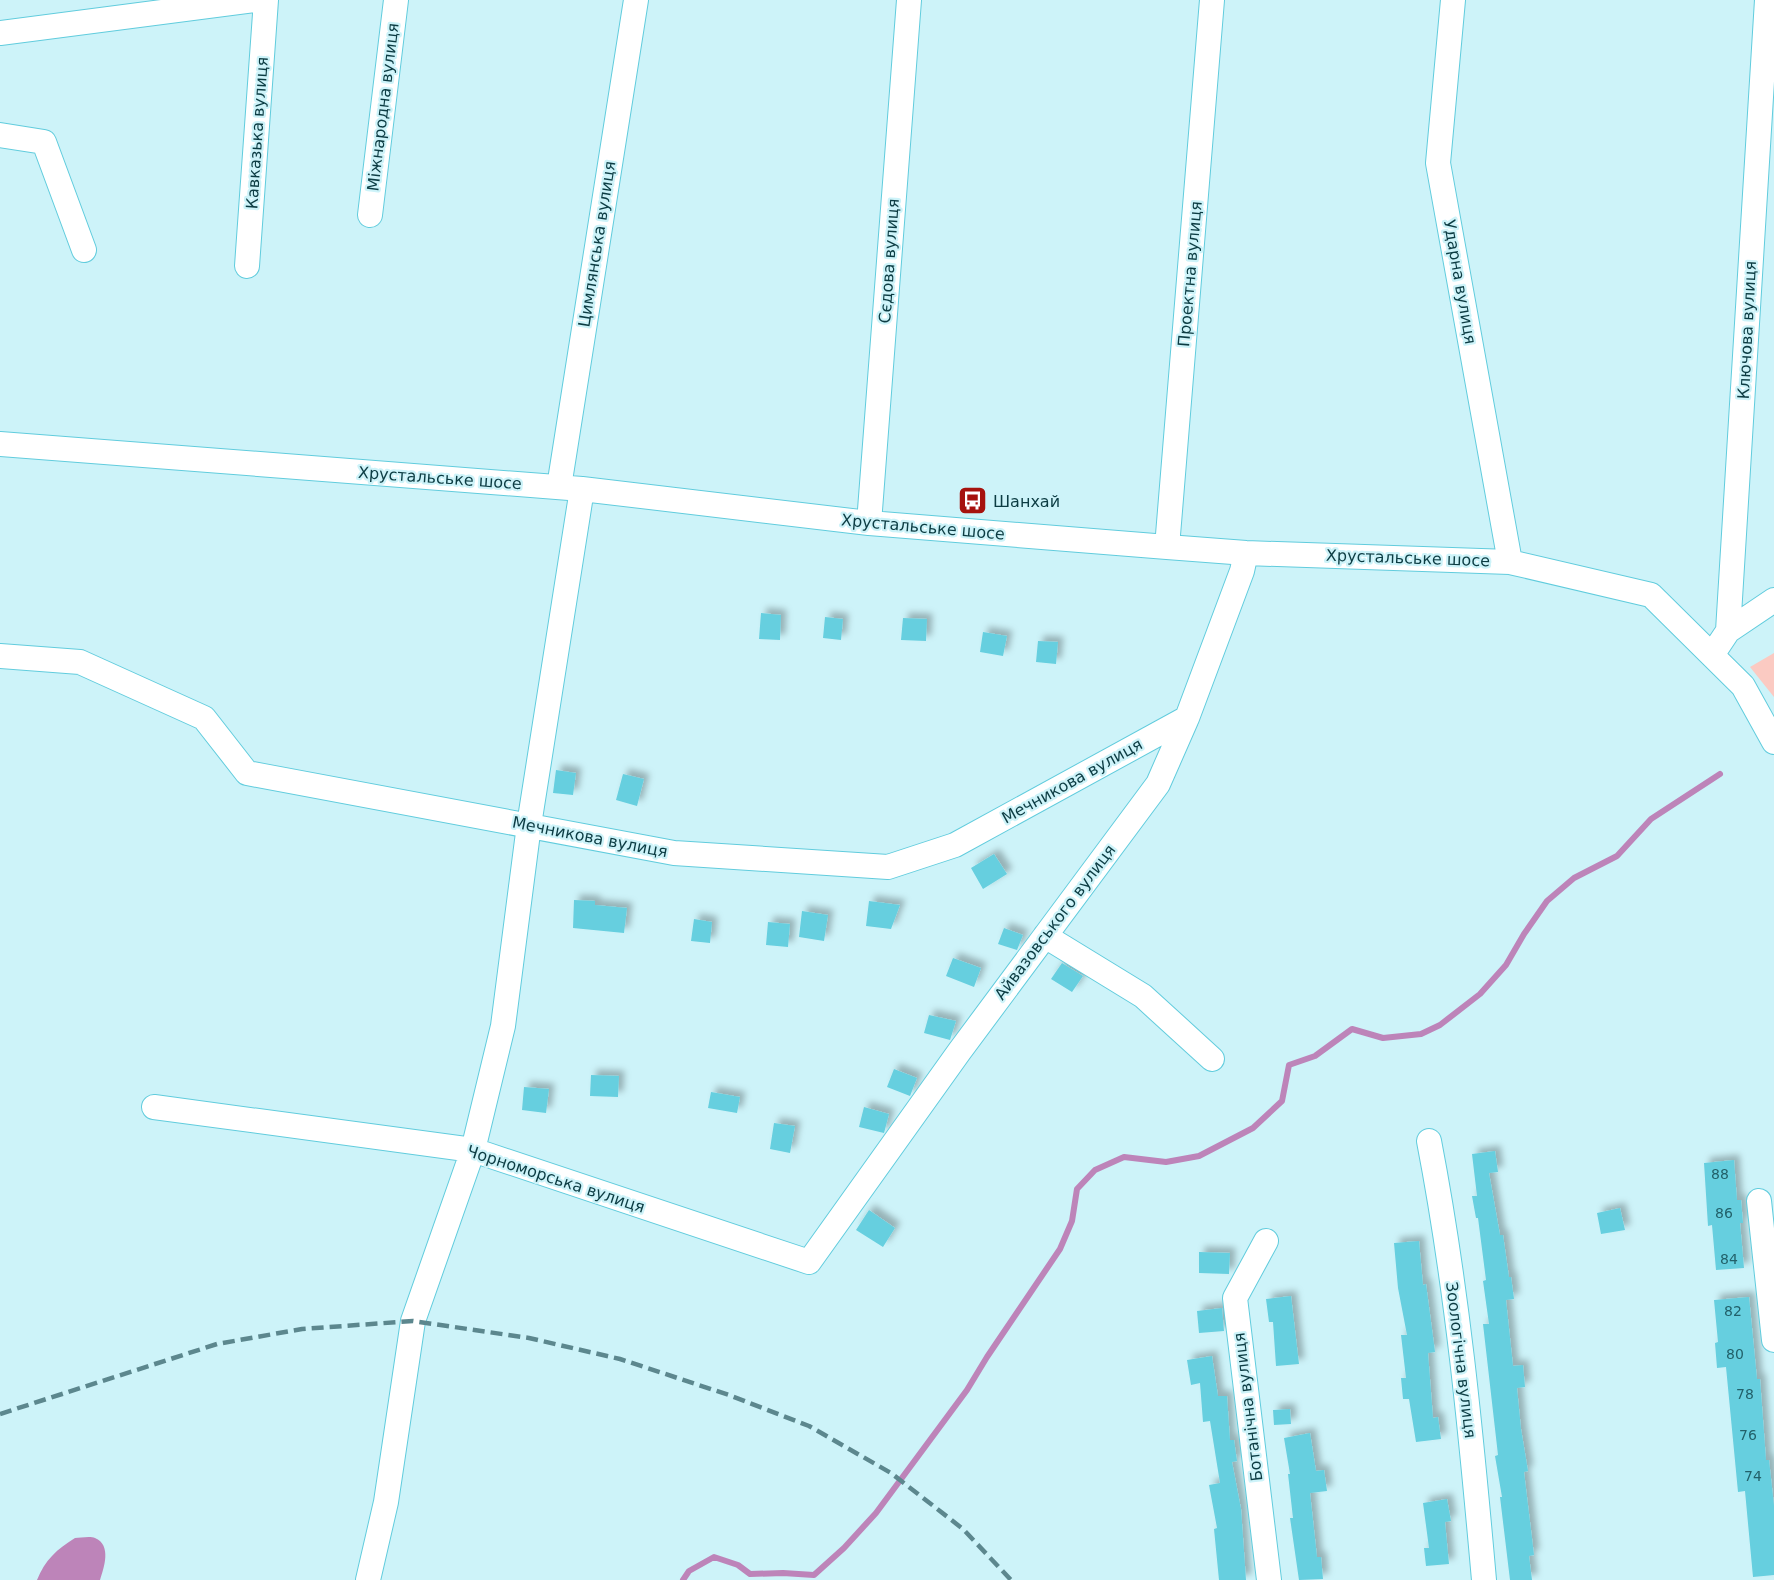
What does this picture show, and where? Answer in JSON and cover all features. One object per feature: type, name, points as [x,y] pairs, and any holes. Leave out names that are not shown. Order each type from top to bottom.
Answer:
[{"type":"street","points":[[0,33],[254,0]]},
{"type":"street","name":"Кавказька вулиця","points":[[247,266],[267,0]]},
{"type":"street","name":"Міжнародна вулиця","points":[[370,215],[396,0]]},
{"type":"street","name":"Цимлянська вулиця","points":[[368,1580],[386,1502],[413,1321],[473,1150],[503,1026],[636,0]]},
{"type":"street","name":"Сєдова вулиця","points":[[869,523],[909,0]]},
{"type":"street","name":"Проектна вулиця","points":[[1167,547],[1212,0]]},
{"type":"street","name":"Ударна вулиця","points":[[1453,0],[1438,163],[1510,562]]},
{"type":"street","name":"Ключова вулиця","points":[[1728,631],[1767,0]]},
{"type":"street","points":[[0,135],[44,141],[84,250]]},
{"type":"street","name":"Хрустальське шосе","points":[[0,444],[571,488],[869,523],[1167,547],[1246,553],[1510,562],[1652,595],[1743,686],[1774,742]]},
{"type":"street","name":"Айвазовського вулиця","points":[[809,1262],[958,1052],[1158,784],[1187,718],[1242,571],[1246,553]]},
{"type":"street","points":[[1712,654],[1728,631],[1774,600]]},
{"type":"street","name":"Мечникова вулиця","points":[[0,656],[80,662],[204,718],[247,773],[674,853],[888,867],[956,845],[1187,718]]},
{"type":"street","points":[[1045,936],[1143,996],[1212,1059]]},
{"type":"street","name":"Чорноморська вулиця","points":[[154,1107],[473,1150],[809,1262]]},
{"type":"street","name":"Зоологічна вулиця","points":[[1429,1141],[1441,1205],[1470,1422],[1484,1580]]},
{"type":"street","points":[[1759,1201],[1774,1340]]},
{"type":"street","name":"Ботанічна вулиця","points":[[1266,1241],[1235,1298],[1269,1580]]},
{"type":"shaded area","points":[[1774,653],[1774,697],[1750,667]]},
{"type":"shaded area","points":[[93,1537],[104,1546],[105,1557],[100,1580],[37,1580],[52,1556],[75,1538]]},
{"type":"building","points":[[761,613],[781,615],[780,640],[759,639]]},
{"type":"building","points":[[825,617],[843,619],[841,640],[823,638]]},
{"type":"building","points":[[903,618],[927,619],[926,641],[901,640]]},
{"type":"building","points":[[983,632],[1007,636],[1003,656],[980,652]]},
{"type":"building","points":[[1038,641],[1058,642],[1056,664],[1036,662]]},
{"type":"building","points":[[556,770],[576,773],[573,795],[553,793]]},
{"type":"building","points":[[623,774],[644,779],[637,806],[616,800]]},
{"type":"building","points":[[994,854],[1007,874],[983,889],[971,868]]},
{"type":"building","points":[[574,900],[595,901],[595,905],[627,908],[624,933],[573,928]]},
{"type":"building","points":[[869,901],[900,905],[891,929],[866,926]]},
{"type":"building","points":[[802,911],[828,915],[824,941],[799,937]]},
{"type":"building","points":[[694,919],[712,922],[710,943],[691,941]]},
{"type":"building","points":[[768,922],[790,924],[788,947],[766,945]]},
{"type":"building","points":[[1004,928],[1023,935],[1017,950],[998,944]]},
{"type":"building","points":[[953,958],[981,968],[974,987],[946,976]]},
{"type":"building","points":[[1062,963],[1083,976],[1072,992],[1051,979]]},
{"type":"building","points":[[929,1015],[956,1021],[950,1040],[924,1033]]},
{"type":"building","points":[[894,1069],[917,1078],[910,1096],[887,1087]]},
{"type":"building","points":[[591,1075],[619,1076],[618,1097],[590,1096]]},
{"type":"building","points":[[524,1087],[549,1089],[546,1113],[522,1110]]},
{"type":"building","points":[[711,1092],[740,1097],[737,1113],[708,1108]]},
{"type":"building","points":[[864,1107],[889,1114],[884,1133],[859,1127]]},
{"type":"building","points":[[774,1123],[795,1126],[790,1153],[770,1149]]},
{"type":"building","points":[[1495,1151],[1498,1172],[1489,1173],[1514,1299],[1506,1300],[1513,1366],[1523,1365],[1525,1387],[1517,1388],[1528,1471],[1524,1472],[1534,1555],[1529,1556],[1532,1580],[1510,1580],[1500,1497],[1502,1497],[1495,1456],[1498,1455],[1483,1324],[1489,1324],[1478,1218],[1476,1218],[1472,1196],[1477,1196],[1472,1154]]},
{"type":"building","points":[[1734,1160],[1737,1200],[1741,1200],[1743,1223],[1740,1223],[1744,1268],[1716,1270],[1712,1225],[1708,1226],[1704,1163]]},
{"type":"building","points":[[1620,1208],[1625,1230],[1601,1234],[1597,1213]]},
{"type":"building","points":[[869,1210],[895,1228],[883,1247],[856,1230]]},
{"type":"building","points":[[1419,1241],[1423,1285],[1426,1284],[1435,1352],[1428,1353],[1433,1418],[1438,1417],[1441,1439],[1416,1442],[1409,1399],[1403,1399],[1401,1378],[1406,1378],[1401,1335],[1407,1335],[1398,1288],[1394,1243]]},
{"type":"building","points":[[1199,1252],[1230,1253],[1229,1274],[1199,1273]]},
{"type":"building","points":[[1291,1296],[1299,1364],[1276,1366],[1273,1322],[1269,1322],[1266,1299]]},
{"type":"building","points":[[1749,1297],[1757,1379],[1760,1379],[1766,1460],[1769,1460],[1774,1506],[1774,1575],[1753,1577],[1745,1491],[1738,1492],[1726,1367],[1717,1368],[1715,1343],[1718,1342],[1714,1300]]},
{"type":"building","points":[[1222,1308],[1224,1331],[1199,1333],[1197,1311]]},
{"type":"building","points":[[1212,1356],[1218,1396],[1227,1396],[1230,1440],[1234,1440],[1237,1461],[1232,1462],[1241,1509],[1246,1580],[1219,1580],[1214,1529],[1217,1528],[1209,1485],[1220,1483],[1210,1421],[1203,1422],[1200,1383],[1191,1385],[1187,1360]]},
{"type":"building","points":[[1290,1409],[1291,1424],[1274,1425],[1273,1410]]},
{"type":"building","points":[[1310,1433],[1316,1471],[1324,1470],[1327,1491],[1310,1493],[1317,1557],[1321,1557],[1323,1579],[1299,1580],[1290,1518],[1293,1518],[1288,1474],[1290,1474],[1284,1438]]},
{"type":"building","points":[[1447,1499],[1451,1521],[1445,1522],[1449,1564],[1426,1566],[1424,1548],[1429,1548],[1423,1503]]},
{"type":"waterway","points":[[683,1580],[689,1571],[714,1557],[738,1565],[750,1574],[814,1575],[844,1548],[876,1513],[967,1390],[1060,1249],[1072,1221],[1077,1189],[1095,1170],[1124,1157],[1166,1162],[1199,1156],[1253,1128],[1282,1101],[1289,1065],[1315,1056],[1352,1029],[1383,1038],[1421,1034],[1440,1025],[1480,994],[1506,965],[1547,901],[1574,878],[1617,856],[1651,819],[1720,774]]},
{"type":"railway","points":[[0,1414],[217,1344],[302,1329],[413,1321],[529,1338],[620,1359],[729,1395],[809,1426],[891,1473],[963,1529],[1011,1580]]},
{"type":"place","name":"Шанхай","points":[[972,501]]}]
